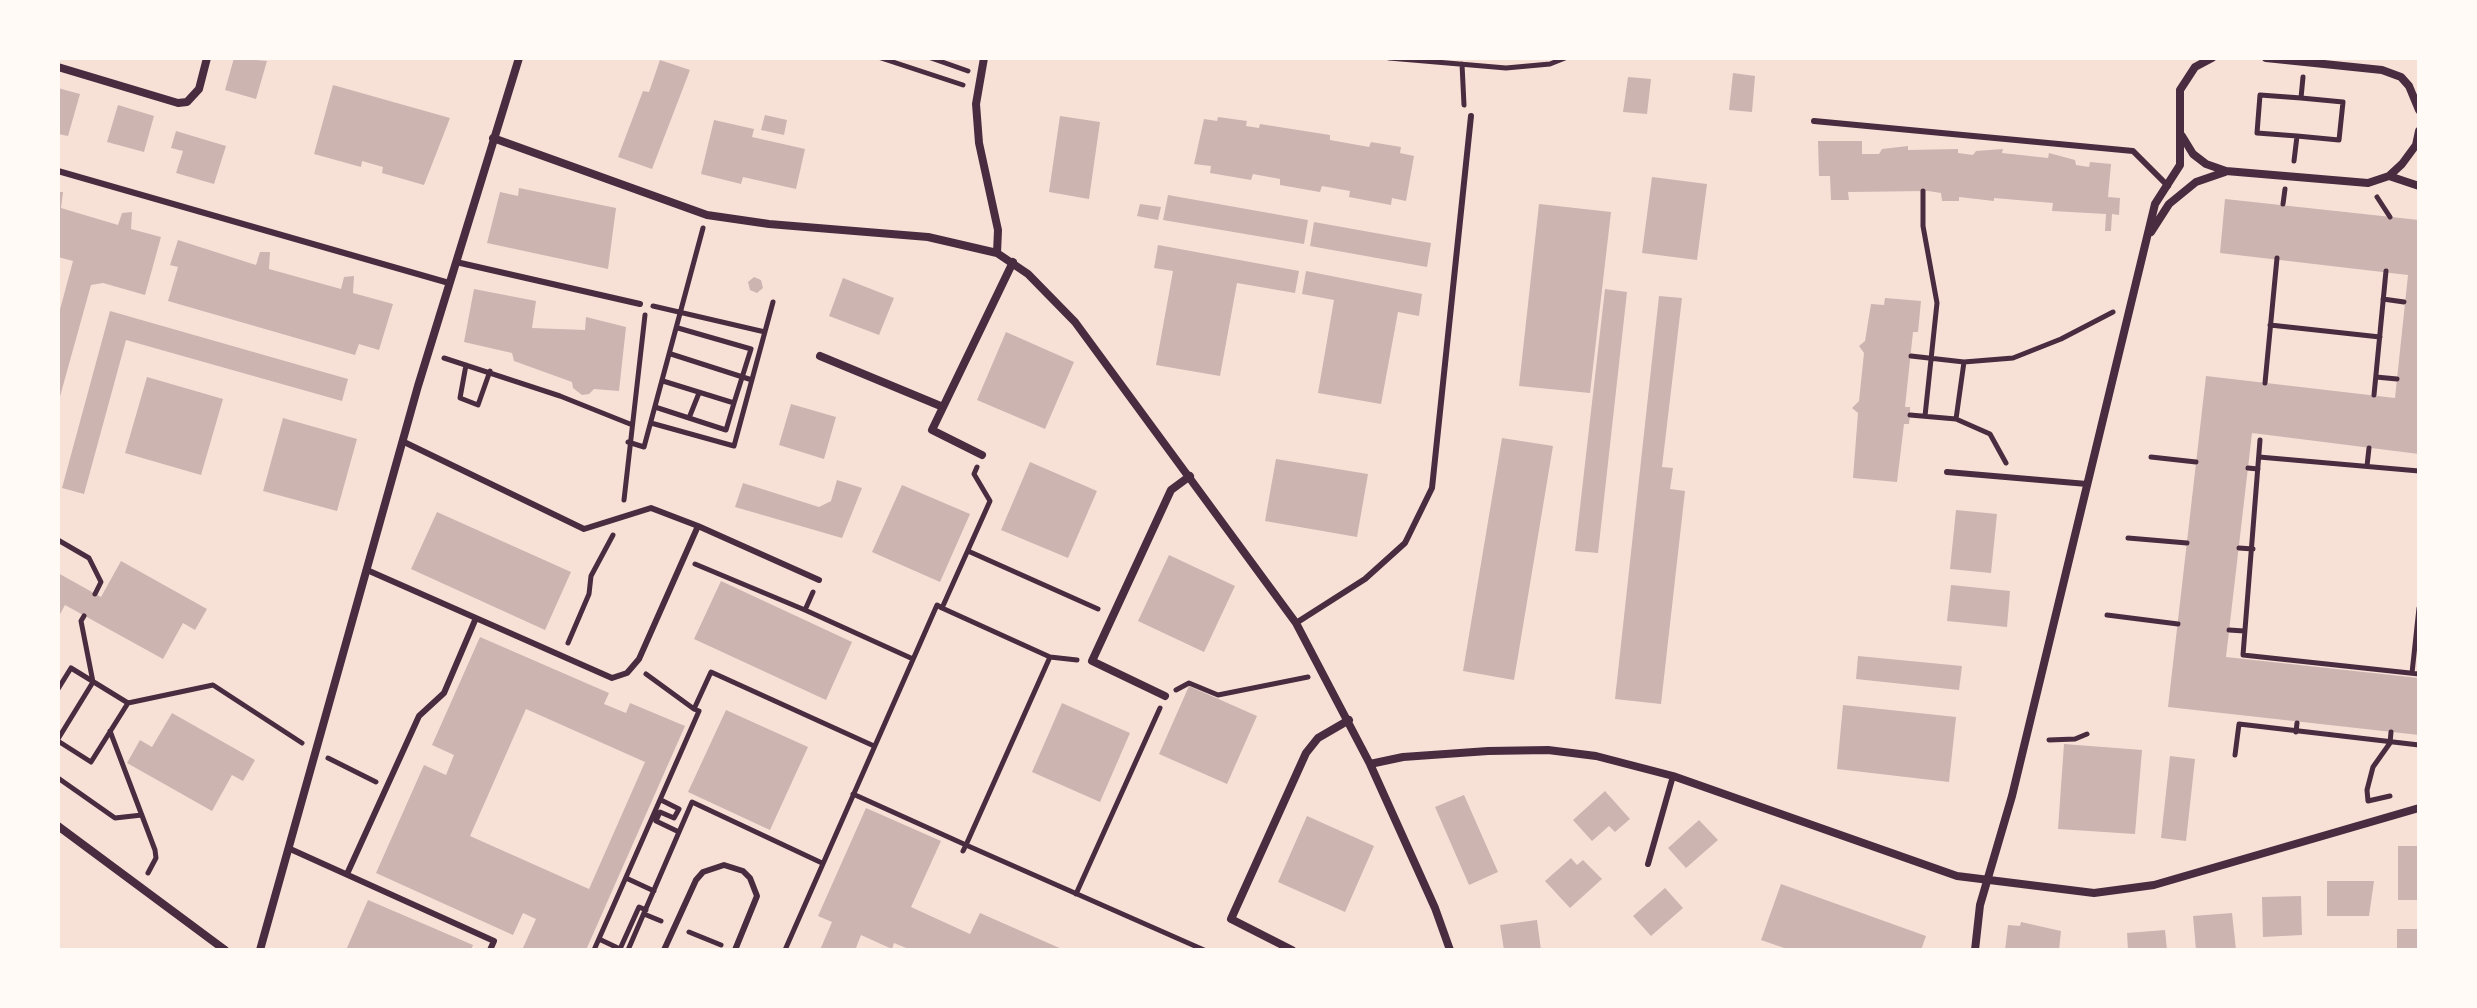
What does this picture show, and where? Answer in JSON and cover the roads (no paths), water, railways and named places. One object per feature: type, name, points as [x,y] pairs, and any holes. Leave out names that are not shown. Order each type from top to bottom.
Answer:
[{"type":"street","points":[[58,67],[178,103],[187,102],[199,89],[207,58]]},
{"type":"street","points":[[260,950],[402,441],[519,58]]},
{"type":"street","points":[[984,58],[976,104],[979,143],[998,230],[997,253]]},
{"type":"street","points":[[1975,950],[1986,881],[2012,796],[2155,204],[2180,165],[2180,90],[2193,63],[2212,58]]},
{"type":"street","points":[[2266,58],[2382,70],[2401,77],[2417,97],[2419,110]]},
{"type":"street","points":[[2409,86],[2419,81]]},
{"type":"street","points":[[2181,135],[2193,154],[2206,164],[2226,171],[2368,183],[2389,176],[2409,156],[2419,134]]},
{"type":"street","points":[[493,138],[707,215],[769,224],[928,237],[997,253],[1013,262],[1075,322],[1296,623],[1370,764],[1435,908],[1450,950]]},
{"type":"street","points":[[2147,238],[2169,204],[2196,182],[2226,171]]},
{"type":"street","points":[[2389,176],[2419,186]]},
{"type":"street","points":[[982,455],[932,430],[1013,262]]},
{"type":"street","points":[[820,356],[943,407]]},
{"type":"street","points":[[1165,696],[1092,661],[1171,490],[1190,476]]},
{"type":"street","points":[[1292,950],[1231,919],[1306,753],[1318,738],[1349,720]]},
{"type":"street","points":[[1370,764],[1428,755],[1548,750],[1624,761],[1936,870],[1986,881],[2089,893],[2127,891],[2419,808]]},
{"type":"street","points":[[58,826],[225,950]]},
{"type":"lane","points":[[1296,623],[1365,579],[1405,543],[1432,488],[1471,116]]},
{"type":"lane","points":[[1814,121],[2133,151],[2168,186]]},
{"type":"lane","points":[[58,171],[449,283]]},
{"type":"lane","points":[[455,262],[640,304]]},
{"type":"lane","points":[[402,441],[584,529],[651,508],[819,580]]},
{"type":"lane","points":[[1947,472],[2087,484]]},
{"type":"lane","points":[[367,570],[612,678],[622,676],[635,665],[698,526]]},
{"type":"lane","points":[[347,874],[419,716],[444,693],[476,618]]},
{"type":"lane","points":[[1648,864],[1673,776]]},
{"type":"lane","points":[[288,848],[494,941],[490,950]]},
{"type":"lane","points":[[664,950],[696,880],[703,872],[724,865],[743,871],[750,878],[757,896],[735,950]]}]
